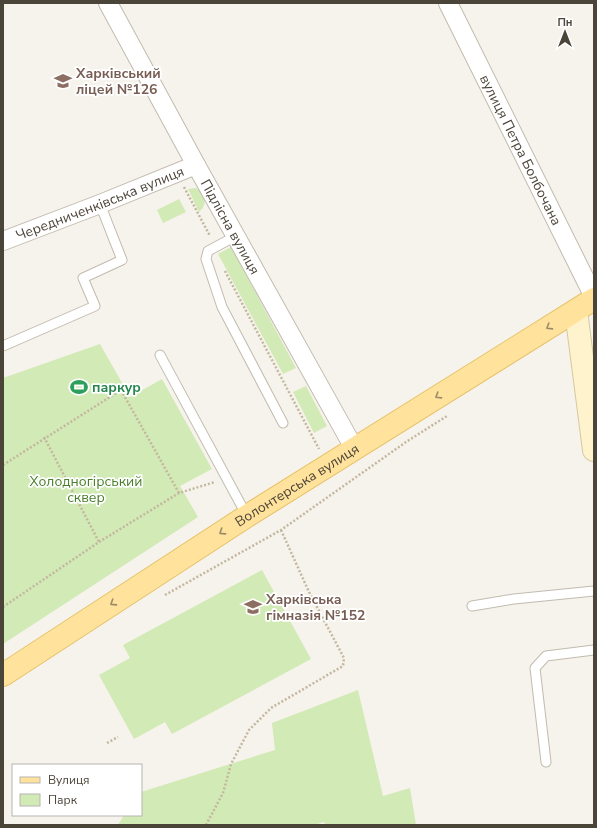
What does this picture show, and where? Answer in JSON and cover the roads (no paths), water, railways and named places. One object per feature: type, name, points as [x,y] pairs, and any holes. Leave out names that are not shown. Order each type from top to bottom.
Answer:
[{"type":"main road","name":"Волонтерська вулиця","points":[[3,675],[247,516],[576,311],[594,298]]},
{"type":"street","name":"Підлісна вулиця","points":[[108,3],[196,165],[354,448]]},
{"type":"street","name":"вулиця Петра Болбочана","points":[[448,3],[594,298]]},
{"type":"street","name":"Чередниченківська вулиця","points":[[3,241],[196,165]]},
{"type":"street","points":[[576,311],[594,443]]},
{"type":"lane","points":[[3,346],[96,306],[84,278],[122,260],[100,204]]},
{"type":"lane","points":[[236,236],[208,251],[206,259],[222,307],[283,423]]},
{"type":"lane","points":[[160,355],[247,516]]},
{"type":"lane","points":[[472,606],[514,599],[594,591]]},
{"type":"lane","points":[[546,762],[535,668],[546,656],[594,650]]},
{"type":"place","name":"Харківський ліцей №126","points":[[63,81]]},
{"type":"place","name":"паркур","points":[[79,387]]},
{"type":"place","name":"Харківська гімназія №152","points":[[253,607]]},
{"type":"park label","name":"Холодногірський сквер","points":[[86,490]]}]
